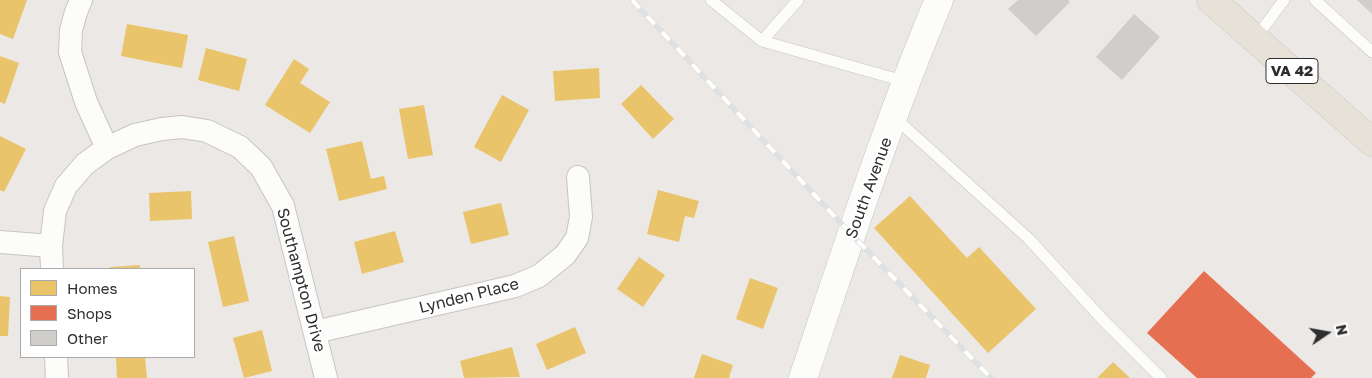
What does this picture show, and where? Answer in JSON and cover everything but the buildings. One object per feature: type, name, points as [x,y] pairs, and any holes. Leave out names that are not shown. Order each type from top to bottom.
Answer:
[{"type":"main road","name":"VA 42","points":[[1211,0],[1369,133]]},
{"type":"street","points":[[81,0],[71,30],[70,52],[86,102],[107,148]]},
{"type":"street","name":"South Avenue","points":[[803,378],[894,117],[939,0]]},
{"type":"street","name":"Southampton Drive","points":[[52,268],[51,246],[55,211],[66,186],[85,164],[107,148],[135,135],[182,127],[207,131],[240,147],[261,167],[283,206],[326,378]]},
{"type":"street","name":"Lynden Place","points":[[315,332],[515,286],[539,276],[565,255],[576,238],[581,217],[578,177]]},
{"type":"street","points":[[0,242],[51,246]]},
{"type":"street","points":[[56,358],[57,378]]},
{"type":"lane","points":[[711,0],[762,40],[907,82]]},
{"type":"lane","points":[[762,40],[798,0]]},
{"type":"lane","points":[[1255,38],[1284,0]]},
{"type":"lane","points":[[1314,0],[1372,52]]},
{"type":"lane","points":[[894,117],[1029,239],[1103,320],[1161,378]]},
{"type":"railway","points":[[632,0],[852,235],[991,378]]}]
